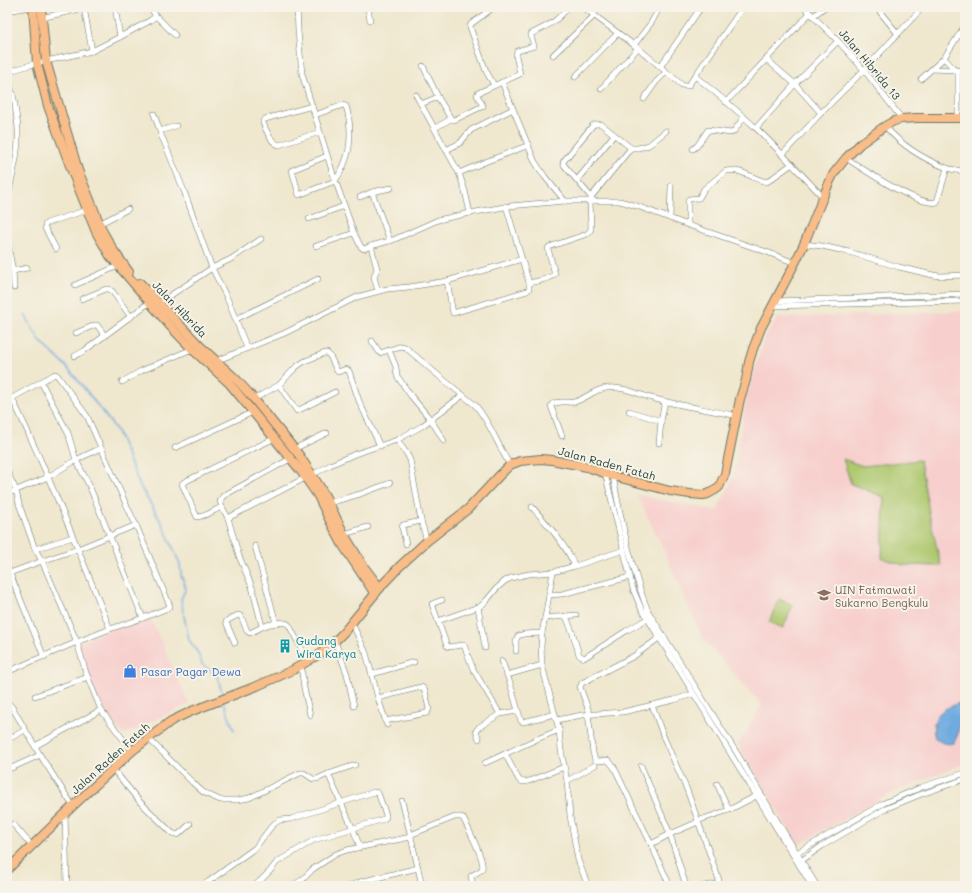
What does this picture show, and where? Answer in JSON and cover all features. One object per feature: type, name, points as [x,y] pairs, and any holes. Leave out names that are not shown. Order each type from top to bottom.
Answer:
[{"type":"main road","points":[[31,7],[37,63],[48,106],[66,142]]},
{"type":"main road","name":"Jalan Hibrida","points":[[41,7],[46,61],[66,142],[75,172],[103,232],[122,263],[159,303],[163,312],[237,380],[294,449],[309,477],[329,504],[344,534],[378,592]]},
{"type":"main road","name":"Jalan Raden Fatah","points":[[7,870],[132,751],[172,721],[192,711],[301,666],[335,642],[400,566],[468,509],[510,465],[520,461],[537,459],[552,460],[580,466],[670,491],[695,495],[708,494],[719,487],[725,474],[740,399],[746,380],[749,362],[760,328],[795,263],[830,181],[846,158],[864,140],[885,126],[902,119],[962,119]]},
{"type":"main road","points":[[75,172],[87,210],[96,232],[110,256],[150,302],[163,312],[192,349],[229,383],[275,438],[290,459],[309,477],[342,544],[378,592]]},
{"type":"street","points":[[7,11],[31,7]]},
{"type":"street","points":[[115,7],[120,37]]},
{"type":"street","points":[[150,7],[156,16],[175,35]]},
{"type":"street","points":[[297,7],[302,74],[335,181],[354,233],[361,247],[364,249],[390,241],[438,220],[470,213],[506,206],[592,200],[628,203],[795,263]]},
{"type":"street","points":[[369,7],[370,20]]},
{"type":"street","points":[[494,7],[471,24],[470,27],[486,71],[494,86]]},
{"type":"street","points":[[435,128],[483,106],[477,94],[520,74],[516,53],[517,51],[534,46],[531,34],[550,25],[561,16],[568,7]]},
{"type":"street","points":[[584,7],[685,86],[688,86],[743,7]]},
{"type":"street","points":[[601,89],[636,47],[660,7]]},
{"type":"street","points":[[660,67],[702,7]]},
{"type":"street","name":"Jalan Hibrida 13","points":[[804,7],[864,70],[902,119]]},
{"type":"street","points":[[726,102],[766,59],[812,14],[825,7]]},
{"type":"street","points":[[876,7],[898,34]]},
{"type":"street","points":[[782,155],[923,7]]},
{"type":"street","points":[[41,18],[87,8],[92,51]]},
{"type":"street","points":[[553,55],[596,15]]},
{"type":"street","points":[[7,72],[37,63],[92,51],[156,16]]},
{"type":"street","points":[[921,79],[944,58],[965,25]]},
{"type":"street","points":[[575,77],[618,33]]},
{"type":"street","points":[[959,35],[965,38]]},
{"type":"street","points":[[756,128],[795,84],[838,41]]},
{"type":"street","points":[[944,58],[956,70],[962,119]]},
{"type":"street","points":[[766,59],[795,84],[821,113]]},
{"type":"street","points":[[422,66],[450,120]]},
{"type":"street","points":[[932,70],[965,71]]},
{"type":"street","points":[[644,99],[656,82],[666,72]]},
{"type":"street","points":[[695,76],[756,128],[823,197]]},
{"type":"street","points":[[7,81],[11,87],[16,104],[18,130],[18,142],[7,199]]},
{"type":"street","points":[[502,82],[512,109],[539,168],[565,201]]},
{"type":"street","points":[[7,98],[13,94]]},
{"type":"street","points":[[416,95],[459,173],[470,213]]},
{"type":"street","points":[[422,104],[438,97]]},
{"type":"street","points":[[315,115],[343,105],[346,106],[348,113],[350,142],[346,161],[335,181],[299,195],[292,170],[327,156]]},
{"type":"street","points":[[312,106],[265,119],[263,123],[275,144],[279,145],[320,132]]},
{"type":"street","points":[[446,150],[460,143],[471,130],[512,109]]},
{"type":"street","points":[[154,114],[162,138],[178,174],[212,268],[227,298],[247,348]]},
{"type":"street","points":[[693,149],[708,130],[731,133],[744,118]]},
{"type":"street","points":[[592,200],[563,164],[563,161],[593,125],[601,124],[631,148],[649,145],[666,131]]},
{"type":"street","points":[[160,131],[176,126]]},
{"type":"street","points":[[885,126],[896,138],[922,157],[947,168],[965,172]]},
{"type":"street","points":[[577,180],[614,135]]},
{"type":"street","points":[[459,173],[529,145]]},
{"type":"street","points":[[529,284],[546,279],[555,274],[548,249],[549,246],[583,236],[589,232],[592,200],[631,148]]},
{"type":"street","points":[[846,158],[894,188],[930,203],[937,202],[947,168]]},
{"type":"street","points":[[688,225],[688,200],[699,198],[704,189],[726,171],[737,171],[767,182],[792,164]]},
{"type":"street","points":[[670,218],[671,186]]},
{"type":"street","points":[[360,197],[372,192],[390,188]]},
{"type":"street","points":[[372,192],[390,241]]},
{"type":"street","points":[[309,219],[344,206]]},
{"type":"street","points":[[447,281],[453,312],[527,291],[529,289],[529,284],[506,206]]},
{"type":"street","points":[[99,224],[128,209]]},
{"type":"street","points":[[56,250],[45,228],[45,225],[87,210]]},
{"type":"street","points":[[316,246],[354,233]]},
{"type":"street","points":[[159,303],[212,268],[231,259],[261,239]]},
{"type":"street","points":[[7,241],[13,271],[14,288]]},
{"type":"street","points":[[804,244],[849,252],[899,267],[933,275],[965,275]]},
{"type":"street","points":[[371,246],[377,269],[374,277],[378,291]]},
{"type":"street","points":[[216,361],[285,333],[357,297],[378,291],[447,281],[522,259]]},
{"type":"street","points":[[75,285],[118,266]]},
{"type":"street","points":[[13,271],[27,268]]},
{"type":"street","points":[[236,319],[318,279]]},
{"type":"street","points":[[82,299],[109,289],[131,317]]},
{"type":"street","points":[[774,303],[805,300],[965,294]]},
{"type":"street","points":[[804,306],[805,300]]},
{"type":"street","points":[[774,303],[804,306],[965,301]]},
{"type":"street","points":[[75,356],[105,336],[150,302]]},
{"type":"street","points":[[76,333],[95,325],[99,327],[105,336]]},
{"type":"street","points":[[372,341],[379,353],[405,346],[417,358],[475,405],[480,410],[510,465]]},
{"type":"street","points":[[122,382],[141,371],[192,349]]},
{"type":"street","points":[[389,350],[396,367],[397,376],[431,420],[444,441]]},
{"type":"street","points":[[254,399],[279,385],[296,367],[305,361],[328,353],[338,372],[346,369],[349,371],[359,402],[380,446]]},
{"type":"street","points":[[7,401],[53,375],[57,375],[87,416],[170,603],[168,608],[77,642],[7,672]]},
{"type":"street","points":[[41,382],[68,433],[76,460],[89,485],[143,618]]},
{"type":"street","points":[[279,385],[297,411],[335,392]]},
{"type":"street","points":[[562,436],[552,409],[554,402],[571,402],[580,400],[600,388],[617,388],[657,400],[737,416]]},
{"type":"street","points":[[228,518],[309,477],[330,464],[397,440],[431,420],[463,395]]},
{"type":"street","points":[[12,398],[32,439],[110,629]]},
{"type":"street","points":[[659,443],[665,401]]},
{"type":"street","points":[[175,448],[254,412]]},
{"type":"street","points":[[629,412],[661,421]]},
{"type":"street","points":[[294,449],[328,433]]},
{"type":"street","points":[[222,507],[203,516],[197,517],[182,483],[275,438]]},
{"type":"street","points":[[397,440],[407,454],[411,463],[420,521],[428,541]]},
{"type":"street","points":[[7,494],[48,477],[76,460],[102,448]]},
{"type":"street","points":[[262,626],[252,587],[239,556],[228,518],[220,501],[223,496],[290,459]]},
{"type":"street","points":[[7,471],[16,490],[19,504],[36,548],[77,642],[88,677],[102,710],[132,751]]},
{"type":"street","points":[[609,474],[624,550],[633,578],[648,611],[795,855],[812,886]]},
{"type":"street","points":[[609,474],[619,511],[633,578],[634,590],[641,608],[659,638],[689,680],[693,694],[736,757]]},
{"type":"street","points":[[329,504],[390,483]]},
{"type":"street","points":[[532,506],[554,532],[571,557],[575,566]]},
{"type":"street","points":[[406,544],[402,528],[403,526],[420,521]]},
{"type":"street","points":[[8,573],[78,549],[136,525]]},
{"type":"street","points":[[344,534],[368,527]]},
{"type":"street","points":[[36,548],[73,537]]},
{"type":"street","points":[[255,546],[276,623]]},
{"type":"street","points":[[438,621],[478,607],[488,600],[496,589],[511,578],[529,574],[553,572],[624,550]]},
{"type":"street","points":[[7,566],[8,573],[44,657]]},
{"type":"street","points":[[553,572],[542,633],[542,665],[559,730],[567,781],[570,816],[578,860],[588,886]]},
{"type":"street","points":[[549,595],[562,594],[633,578]]},
{"type":"street","points":[[442,600],[434,602],[433,604],[448,646],[452,647],[464,645],[472,669],[500,714]]},
{"type":"street","points":[[478,607],[485,648]]},
{"type":"street","points":[[235,643],[226,623],[228,620],[238,615],[240,616],[247,631],[250,633],[262,626],[285,622],[289,625],[308,661]]},
{"type":"street","points":[[545,618],[576,615]]},
{"type":"street","points":[[566,616],[579,655],[584,658],[648,619]]},
{"type":"street","points":[[352,623],[366,653],[378,698],[386,723],[427,713],[429,709],[425,691],[421,687],[378,698]]},
{"type":"street","points":[[516,651],[516,640],[519,635],[542,633]]},
{"type":"street","points":[[659,638],[634,656],[582,683],[580,687],[589,714],[593,753],[596,760],[608,760],[614,767],[670,886]]},
{"type":"street","points":[[335,642],[347,674],[354,706]]},
{"type":"street","points":[[502,661],[520,720],[523,722],[555,714]]},
{"type":"street","points":[[372,674],[414,662]]},
{"type":"street","points":[[507,675],[542,665]]},
{"type":"street","points":[[301,666],[310,715]]},
{"type":"street","points":[[35,696],[88,677]]},
{"type":"street","points":[[557,720],[589,714],[623,712],[693,694]]},
{"type":"street","points":[[7,704],[12,707],[40,755],[73,806]]},
{"type":"street","points":[[652,705],[664,738],[687,790],[719,881],[717,884],[704,886]]},
{"type":"street","points":[[35,746],[102,710]]},
{"type":"street","points":[[479,739],[476,729],[500,714],[518,711]]},
{"type":"street","points":[[7,740],[25,730]]},
{"type":"street","points":[[485,763],[559,730]]},
{"type":"street","points":[[148,738],[203,792],[220,800],[238,800],[249,798],[300,773],[304,773],[317,779],[355,765]]},
{"type":"street","points":[[504,754],[521,782],[525,782],[564,767]]},
{"type":"street","points":[[7,770],[40,755]]},
{"type":"street","points":[[567,781],[595,765]]},
{"type":"street","points":[[642,766],[670,834],[686,886]]},
{"type":"street","points":[[113,769],[140,802],[172,833],[178,835],[190,824]]},
{"type":"street","points":[[795,855],[884,802],[922,787],[965,773]]},
{"type":"street","points":[[328,774],[360,847]]},
{"type":"street","points":[[801,861],[827,843],[885,809],[918,795],[965,779]]},
{"type":"street","points":[[717,784],[729,810]]},
{"type":"street","points":[[201,886],[255,848],[271,827],[280,820],[291,818],[374,792],[379,795],[386,815],[385,818],[314,840],[277,862],[254,886]]},
{"type":"street","points":[[651,844],[670,834],[729,810],[758,794]]},
{"type":"street","points":[[402,801],[422,886]]},
{"type":"street","points":[[65,814],[68,886]]},
{"type":"street","points":[[292,886],[332,856],[346,850],[410,836],[455,817],[461,817],[475,843],[483,865],[480,871],[471,876],[473,886]]},
{"type":"street","points":[[13,824],[32,846]]},
{"type":"street","points":[[824,838],[827,843]]},
{"type":"street","points":[[795,855],[801,861],[817,886]]},
{"type":"street","points":[[350,886],[360,882],[418,868]]},
{"type":"shaded area","points":[[7,95],[13,117],[12,149],[7,181]]},
{"type":"shaded area","name":"UIN Fatmawati Sukarno Bengkulu","points":[[965,311],[965,763],[887,795],[798,845],[738,745],[762,705],[703,639],[664,551],[637,495],[717,511],[734,476],[747,394],[766,334],[779,318]]},
{"type":"shaded area","name":"Pasar Pagar Dewa","points":[[148,612],[189,704],[123,735],[96,698],[77,644]]},
{"type":"green space","points":[[843,459],[863,466],[920,460],[930,518],[941,566],[903,565],[882,558],[884,497],[851,484]]},
{"type":"green space","points":[[779,599],[793,605],[783,628],[769,622]]},
{"type":"water","points":[[965,700],[965,721],[959,724],[958,734],[954,743],[944,743],[935,738],[934,723],[939,714],[947,708]]},
{"type":"waterway","points":[[25,315],[40,341],[65,365],[117,431],[140,486],[163,525],[180,564],[181,575],[186,588],[181,599],[189,640],[198,653],[202,664],[217,676],[223,696]]},
{"type":"waterway","points":[[224,702],[234,730]]},
{"type":"place","name":"UIN Fatmawati Sukarno Bengkulu","points":[[824,595]]},
{"type":"place","name":"Gudang Wira Karya","points":[[285,646]]},
{"type":"place","name":"Pasar Pagar Dewa","points":[[130,671]]}]
